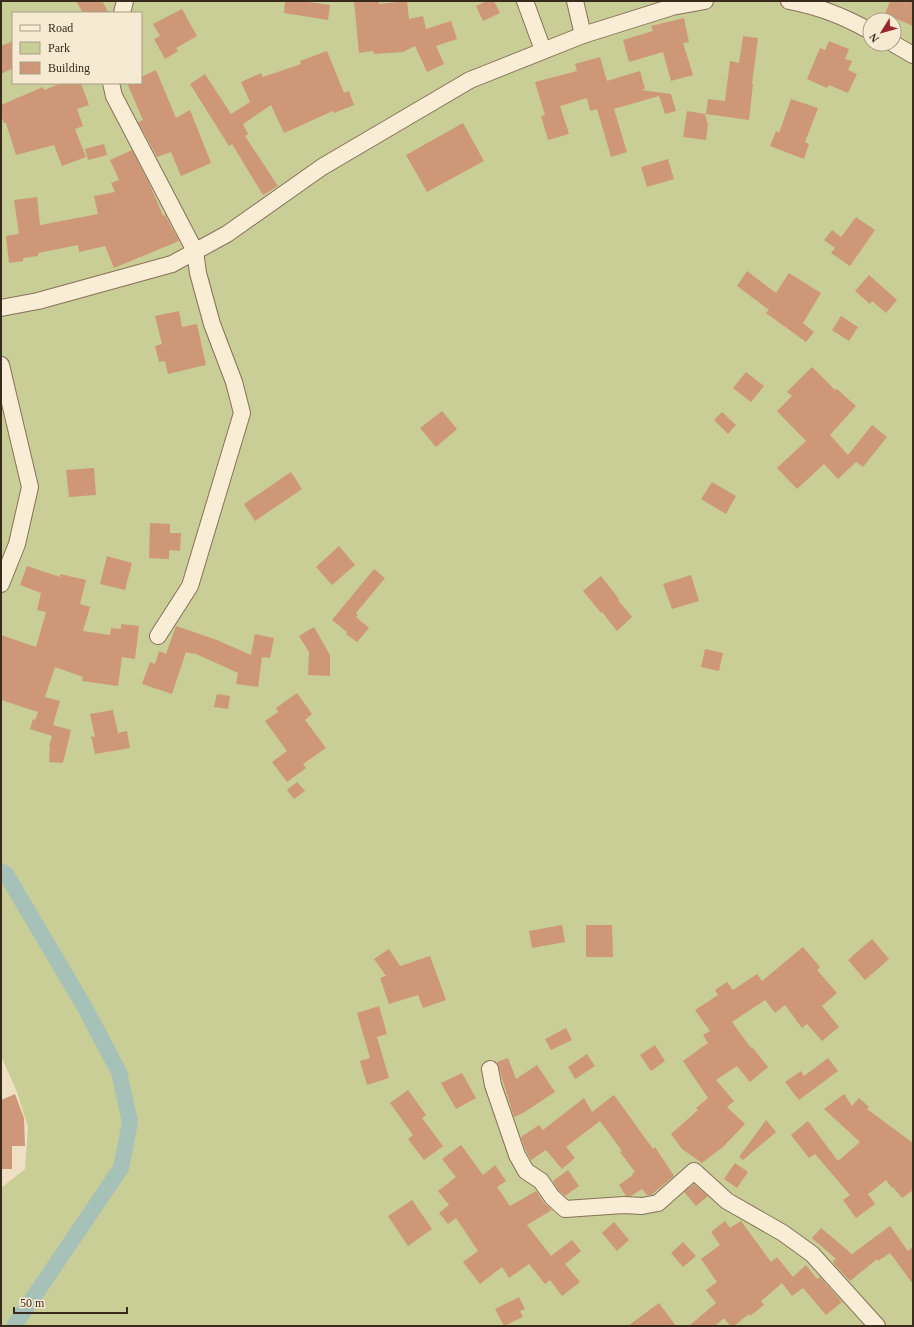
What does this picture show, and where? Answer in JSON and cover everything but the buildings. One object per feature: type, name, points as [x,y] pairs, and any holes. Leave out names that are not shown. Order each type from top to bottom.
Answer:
[{"type":"street","points":[[122,12],[124,1]]},
{"type":"street","points":[[525,1],[543,50]]},
{"type":"street","points":[[575,1],[583,35]]},
{"type":"street","points":[[1,308],[38,301],[172,264],[227,234],[322,167],[470,80],[583,35],[672,7],[705,1]]},
{"type":"street","points":[[789,1],[842,9],[862,25]]},
{"type":"street","points":[[902,48],[913,54]]},
{"type":"street","points":[[111,84],[114,96],[195,251],[198,273],[212,324],[234,382],[242,413],[190,586],[158,636]]},
{"type":"street","points":[[1,365],[30,487],[17,544],[1,584]]},
{"type":"street","points":[[490,1069],[493,1085],[517,1155],[526,1171],[542,1181],[552,1197],[565,1209],[624,1205],[642,1206],[658,1203],[694,1171],[727,1201],[783,1233],[812,1254],[877,1326]]},
{"type":"green space","points":[[1,1],[913,1],[913,1326],[1,1326],[1,1188],[25,1169],[28,1127],[17,1092],[1,1056]]},
{"type":"waterway","points":[[1,871],[6,874],[84,1006],[119,1072],[130,1122],[121,1168],[14,1326]]}]
